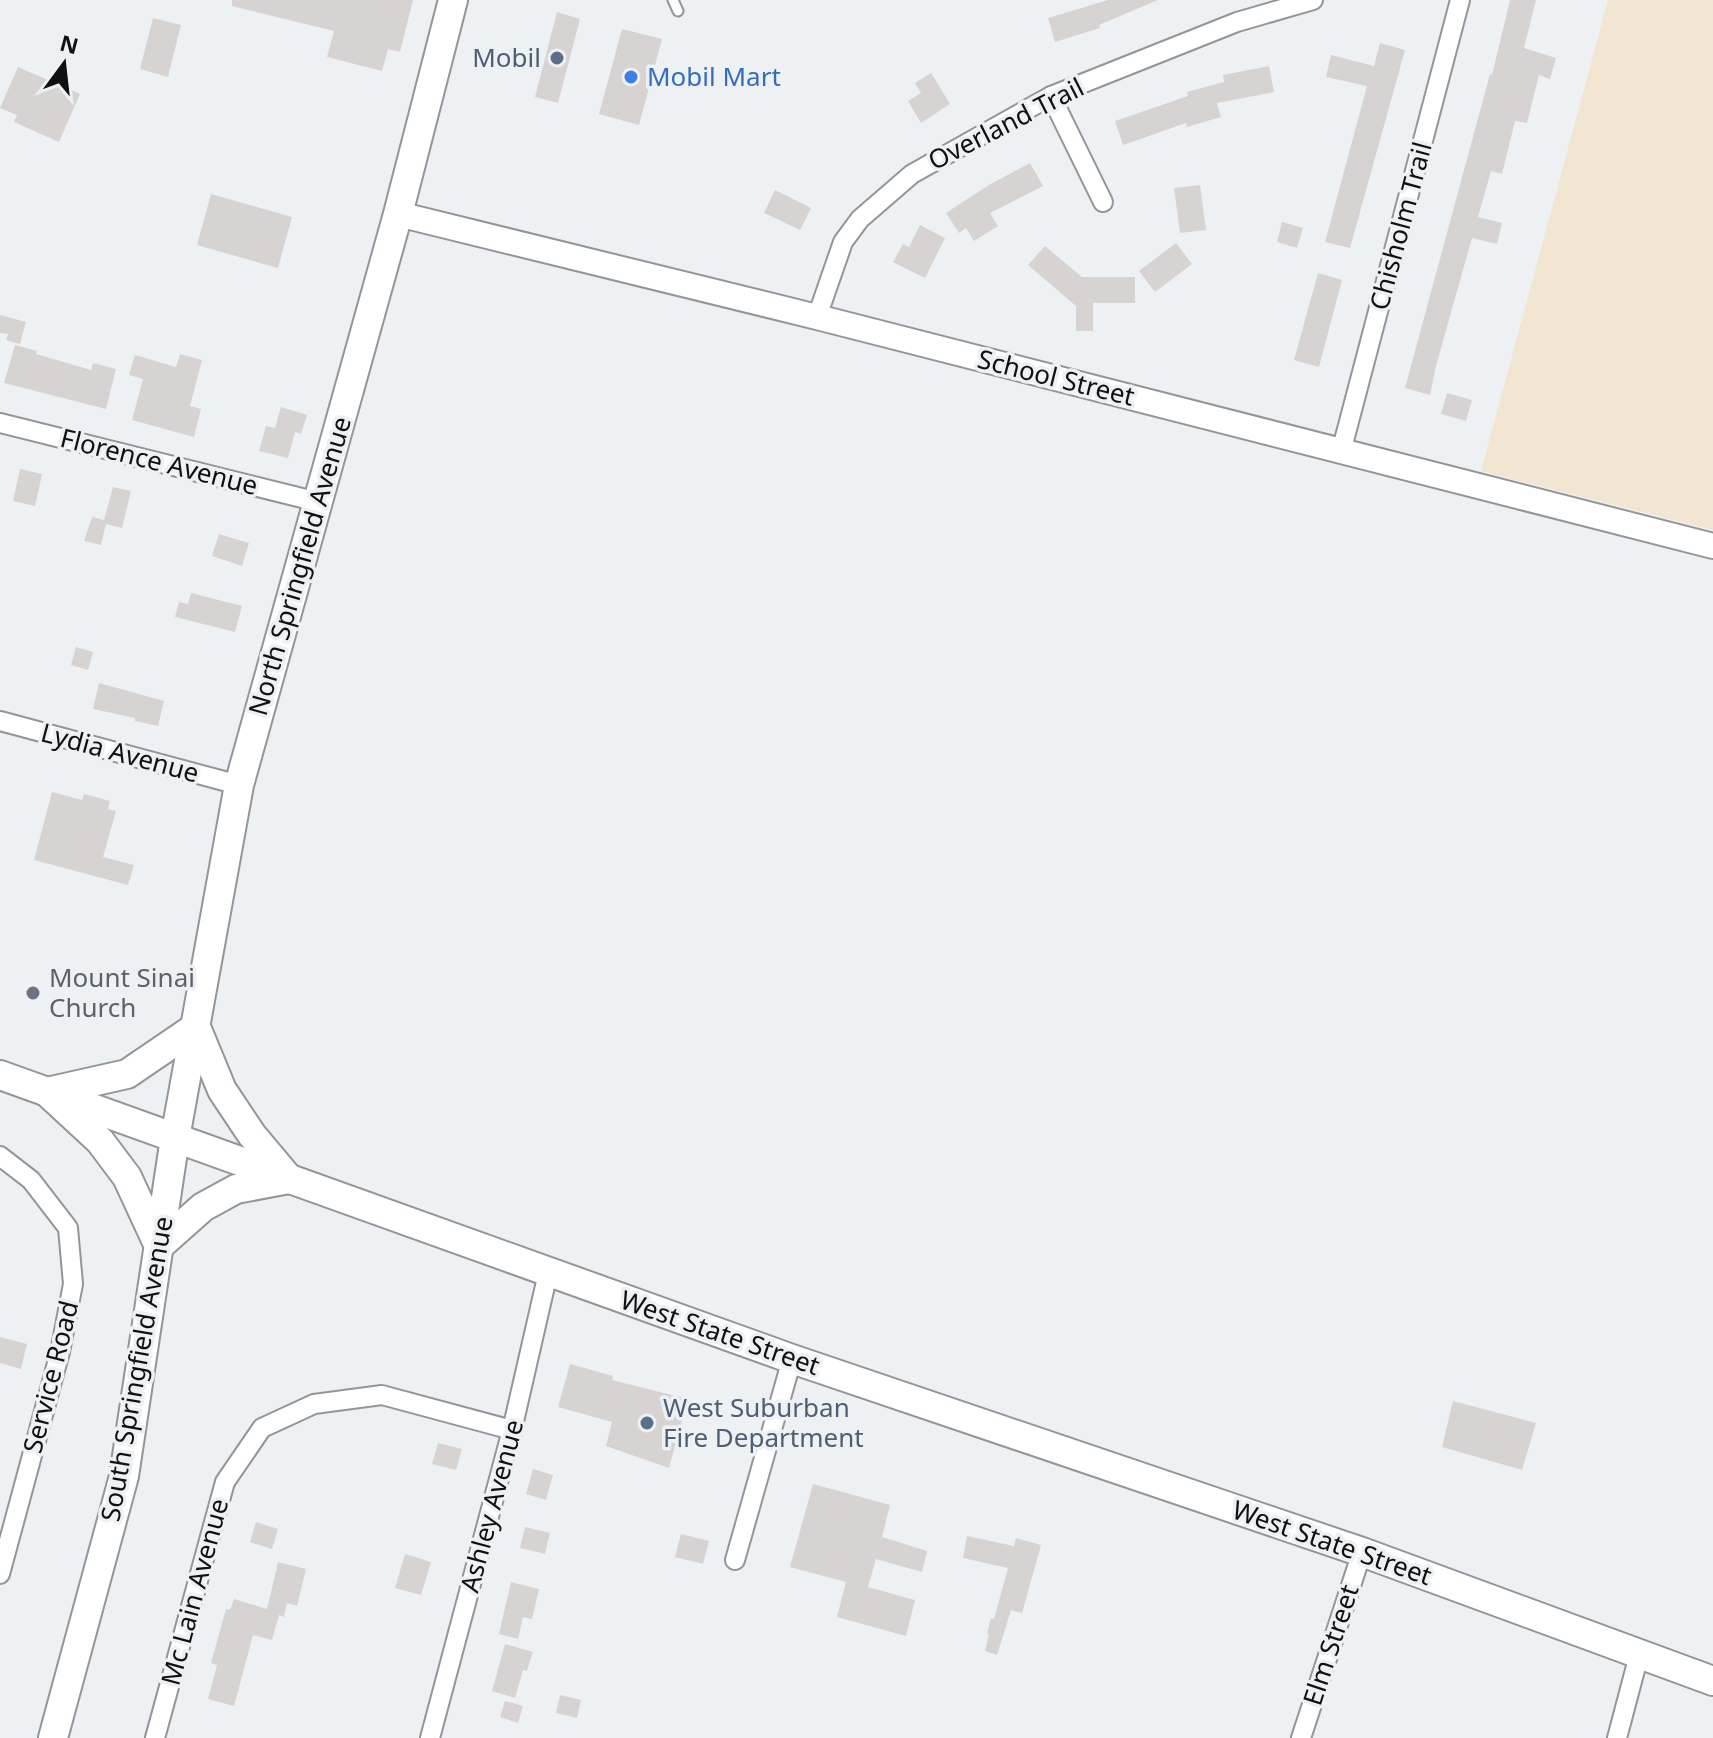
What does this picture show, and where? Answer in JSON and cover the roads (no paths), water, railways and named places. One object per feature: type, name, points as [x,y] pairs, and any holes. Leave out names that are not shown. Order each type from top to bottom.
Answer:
[{"type":"main road","name":"North Springfield Avenue","points":[[175,1138],[239,785],[398,214],[453,0]]},
{"type":"main road","name":"School Street","points":[[398,214],[817,317],[1713,546]]},
{"type":"main road","points":[[196,1027],[222,1090],[252,1135],[289,1179],[236,1189],[203,1207],[159,1246],[127,1177],[100,1141],[47,1092],[127,1074],[196,1027]]},
{"type":"main road","name":"West State Street","points":[[0,1075],[792,1359],[1362,1552],[1713,1681]]},
{"type":"main road","name":"South Springfield Avenue","points":[[53,1738],[124,1476],[175,1138]]},
{"type":"street","name":"Overland Trail","points":[[817,317],[843,242],[860,219],[912,174],[1051,96],[1237,22],[1313,0]]},
{"type":"street","name":"Chisholm Trail","points":[[1341,452],[1460,0]]},
{"type":"street","points":[[1051,96],[1103,202]]},
{"type":"street","name":"Florence Avenue","points":[[0,423],[318,502]]},
{"type":"street","name":"Lydia Avenue","points":[[0,721],[239,785]]},
{"type":"street","name":"Service Road","points":[[0,1156],[31,1180],[68,1228],[73,1284],[60,1352],[0,1574]]},
{"type":"street","name":"Ashley Avenue","points":[[430,1738],[512,1430],[548,1273]]},
{"type":"street","points":[[735,1560],[792,1359]]},
{"type":"street","name":"Mc Lain Avenue","points":[[155,1738],[225,1482],[262,1428],[314,1404],[382,1395],[512,1430]]},
{"type":"street","name":"Elm Street","points":[[1301,1738],[1362,1552]]},
{"type":"street","points":[[1617,1738],[1639,1655]]},
{"type":"lane","points":[[673,0],[678,11]]},
{"type":"place","name":"Mobil","points":[[557,58]]},
{"type":"place","name":"Mobil Mart","points":[[631,77]]},
{"type":"place","name":"Mount Sinai Church","points":[[33,993]]},
{"type":"place","name":"West Suburban Fire Department","points":[[647,1423]]}]
